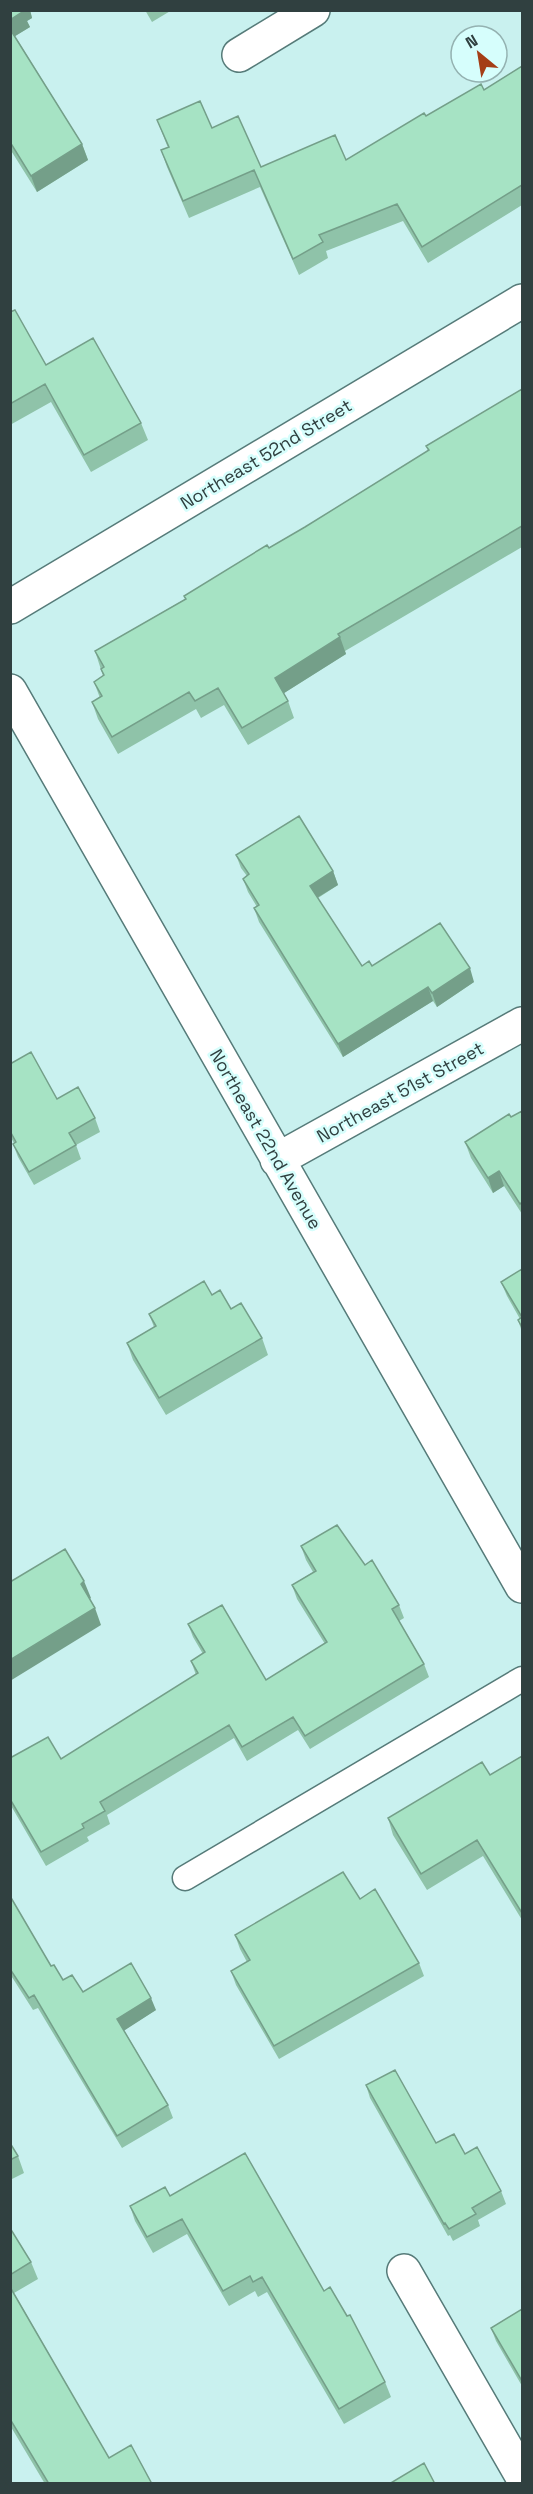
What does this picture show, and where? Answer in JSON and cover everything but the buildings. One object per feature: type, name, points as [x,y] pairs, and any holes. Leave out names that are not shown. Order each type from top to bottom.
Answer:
[{"type":"street","points":[[238,55],[313,10]]},
{"type":"street","name":"Northeast 52nd Street","points":[[10,607],[522,301]]},
{"type":"street","name":"Northeast 22nd Avenue","points":[[10,692],[522,1586]]},
{"type":"street","name":"Northeast 51st Street","points":[[277,1160],[522,1024]]},
{"type":"street","points":[[404,2271],[522,2476]]},
{"type":"lane","points":[[185,1878],[522,1679]]}]
